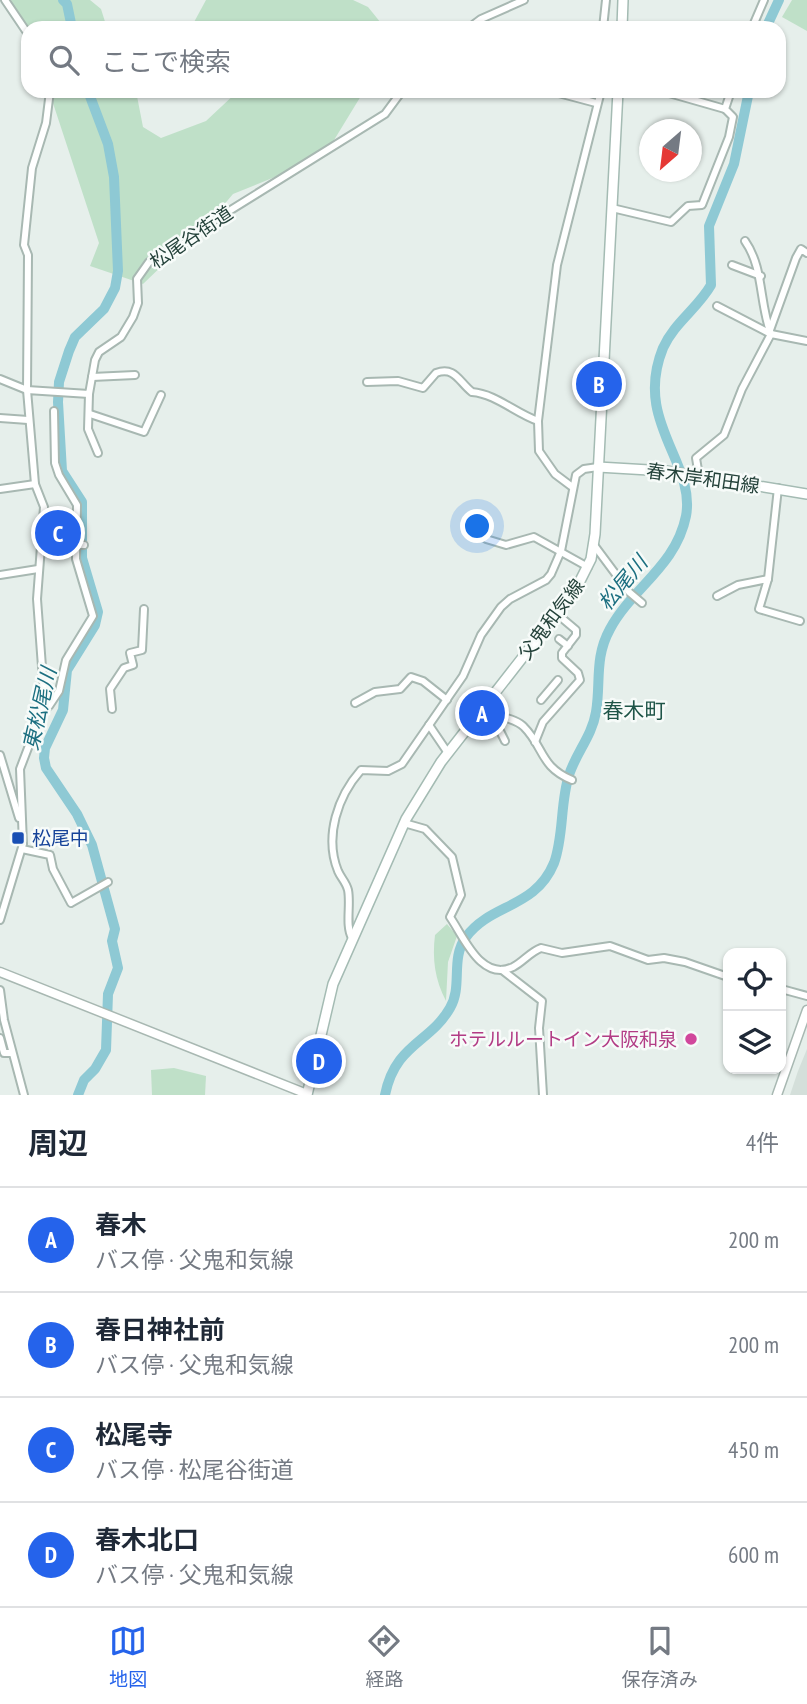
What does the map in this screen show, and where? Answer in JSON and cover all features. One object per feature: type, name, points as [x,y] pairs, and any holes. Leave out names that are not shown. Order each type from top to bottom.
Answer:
[{"type":"main road","points":[[622,21],[623,0]]},
{"type":"main road","name":"父鬼和気線","points":[[308,1095],[333,984],[404,823],[427,782],[576,589],[588,567],[594,545],[618,98]]},
{"type":"main road","name":"春木岸和田線","points":[[598,467],[666,471],[807,494]]},
{"type":"street","points":[[5,0],[21,24]]},
{"type":"street","points":[[478,21],[524,0]]},
{"type":"street","points":[[604,21],[606,0]]},
{"type":"street","points":[[755,21],[764,0]]},
{"type":"street","points":[[0,920],[22,849],[20,769],[44,706],[37,599],[44,506],[35,484],[28,420],[28,255],[24,245],[34,156],[46,123],[49,98]]},
{"type":"street","name":"松尾谷街道","points":[[98,453],[88,429],[92,377],[99,352],[121,337],[133,317],[138,303],[137,279],[149,262],[182,245],[205,226],[385,114],[397,98]]},
{"type":"street","points":[[577,98],[596,103]]},
{"type":"street","points":[[571,486],[555,474],[538,451],[538,421],[557,265],[598,98]]},
{"type":"street","points":[[612,208],[671,222],[688,206],[702,205],[733,117],[725,109],[686,98]]},
{"type":"street","points":[[725,109],[729,98]]},
{"type":"street","points":[[745,241],[761,276],[761,300],[770,332]]},
{"type":"street","points":[[696,475],[696,458],[724,435],[742,389],[770,332],[796,258],[801,249],[807,253]]},
{"type":"street","points":[[732,265],[761,276]]},
{"type":"street","points":[[717,306],[770,332],[807,341]]},
{"type":"street","points":[[367,382],[398,381],[415,388],[423,388],[436,373],[448,372],[460,377],[472,392],[486,393],[517,414],[538,421]]},
{"type":"street","points":[[92,377],[135,375]]},
{"type":"street","points":[[0,379],[27,390],[66,395],[89,394]]},
{"type":"street","points":[[90,414],[144,432],[161,395]]},
{"type":"street","points":[[44,706],[49,706],[56,696],[66,660],[93,616],[76,559],[80,545],[79,514],[55,463],[54,411]]},
{"type":"street","points":[[0,418],[28,420]]},
{"type":"street","points":[[352,938],[347,886],[335,858],[334,824],[341,800],[361,770],[396,770],[463,676],[481,635],[501,607],[510,599],[546,580],[561,551],[570,510],[571,486],[576,475],[584,468],[598,467]]},
{"type":"street","points":[[0,488],[35,484]]},
{"type":"street","points":[[778,488],[768,579],[759,610],[800,621]]},
{"type":"street","points":[[486,540],[506,545],[534,537],[588,567]]},
{"type":"street","points":[[42,543],[80,545]]},
{"type":"street","points":[[594,545],[629,592],[641,603]]},
{"type":"street","points":[[0,575],[38,569]]},
{"type":"street","points":[[717,596],[738,585],[768,579]]},
{"type":"street","points":[[112,709],[110,689],[124,668],[134,665],[131,653],[142,650],[144,609]]},
{"type":"street","points":[[535,741],[543,722],[581,683],[578,673],[562,659],[576,635],[576,630],[557,614]]},
{"type":"street","points":[[559,639],[568,646]]},
{"type":"street","points":[[355,703],[375,691],[400,689],[411,677],[423,681],[447,700]]},
{"type":"street","points":[[541,700],[558,680]]},
{"type":"street","points":[[550,690],[562,700]]},
{"type":"street","points":[[482,709],[517,723],[535,741],[538,752],[559,774],[572,780]]},
{"type":"street","points":[[492,715],[505,741]]},
{"type":"street","points":[[429,725],[448,753]]},
{"type":"street","points":[[0,755],[22,830]]},
{"type":"street","points":[[404,823],[425,829],[452,857],[461,895],[450,916],[471,951],[488,967],[502,970],[542,1001],[539,1028],[543,1095]]},
{"type":"street","points":[[22,849],[51,855],[53,869],[71,903],[108,882]]},
{"type":"street","points":[[502,970],[514,967],[541,948],[562,953],[600,945],[648,960],[664,958],[685,962],[723,976]]},
{"type":"street","points":[[0,972],[308,1095]]},
{"type":"street","points":[[0,990],[12,1053],[24,1095]]},
{"type":"street","points":[[786,990],[807,996]]},
{"type":"street","points":[[777,1095],[807,1010]]},
{"type":"street","points":[[0,1038],[4,1053],[12,1053]]},
{"type":"shaded area","points":[[807,1049],[807,1095],[790,1095],[798,1071]]},
{"type":"green space","points":[[11,0],[90,0],[101,9],[105,21],[21,21],[21,26]]},
{"type":"green space","points":[[206,0],[353,0],[368,7],[379,21],[195,21]]},
{"type":"green space","points":[[792,0],[807,0],[807,31],[782,17]]},
{"type":"green space","points":[[51,98],[137,98],[143,127],[161,138],[206,121],[231,98],[360,98],[331,145],[292,170],[233,194],[216,214],[143,284],[90,266],[99,243]]},
{"type":"green space","points":[[447,924],[457,936],[448,962],[446,1001],[435,969],[434,952],[435,935]]},
{"type":"green space","points":[[174,1068],[206,1076],[205,1095],[152,1095],[151,1070]]},
{"type":"waterway","name":"東松尾川","points":[[63,0],[67,4],[71,21]]},
{"type":"waterway","name":"松尾川","points":[[769,21],[779,0]]},
{"type":"waterway","name":"東松尾川","points":[[78,1095],[84,1080],[95,1069],[106,1050],[108,994],[118,968],[112,941],[115,929],[92,845],[77,814],[46,768],[44,758],[45,748],[63,710],[67,670],[95,625],[98,612],[82,558],[82,502],[62,471],[58,402],[59,382],[75,337],[104,309],[115,288],[118,271],[114,177],[108,144],[91,98]]},
{"type":"waterway","name":"松尾川","points":[[385,1095],[390,1078],[405,1054],[442,1020],[450,1008],[456,991],[461,945],[466,937],[476,926],[536,889],[554,863],[569,775],[591,729],[596,712],[600,660],[605,640],[619,614],[663,563],[681,534],[686,516],[687,496],[660,419],[655,398],[656,374],[668,339],[711,285],[709,226],[734,164],[748,98]]},
{"type":"place","name":"春日神社前","points":[[599,384]]},
{"type":"place","name":"松尾寺","points":[[58,533]]},
{"type":"place","name":"春木","points":[[482,713]]},
{"type":"place","name":"松尾中","points":[[18,838]]},
{"type":"place","name":"ホテルルートイン大阪和泉","points":[[691,1039]]},
{"type":"place","name":"春木北口","points":[[319,1061]]},
{"type":"district","name":"春木町","points":[[634,711]]}]
